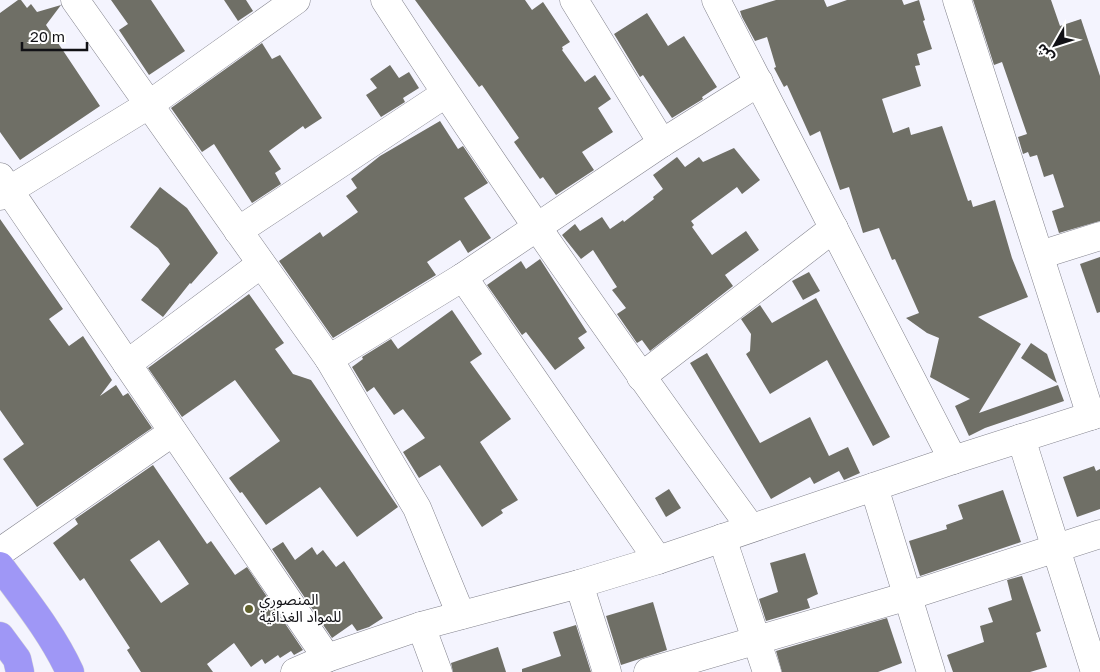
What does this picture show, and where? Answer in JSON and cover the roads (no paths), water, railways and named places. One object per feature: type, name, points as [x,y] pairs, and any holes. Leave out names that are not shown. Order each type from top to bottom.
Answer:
[{"type":"highway","points":[[0,566],[37,616],[60,651],[70,672]]},
{"type":"highway","points":[[0,636],[17,659],[20,672]]},
{"type":"street","points":[[75,0],[329,359],[417,508],[462,615]]},
{"type":"street","points":[[385,0],[445,94],[641,377],[751,528]]},
{"type":"street","points":[[574,0],[662,143]]},
{"type":"street","points":[[716,0],[953,460]]},
{"type":"street","points":[[295,672],[327,658],[421,626],[579,584],[658,560],[953,460],[1096,414],[1040,255],[957,0]]},
{"type":"street","points":[[285,3],[150,104],[3,188],[174,432],[327,658]]},
{"type":"street","points":[[329,359],[462,277],[662,143],[759,82]]},
{"type":"street","points":[[238,231],[445,94]]},
{"type":"street","points":[[641,377],[834,228]]},
{"type":"street","points":[[1040,255],[1100,236]]},
{"type":"street","points":[[127,364],[261,264]]},
{"type":"street","points":[[462,277],[658,560]]},
{"type":"street","points":[[0,552],[174,432]]},
{"type":"street","points":[[1021,438],[1095,672]]},
{"type":"street","points":[[874,487],[931,672]]},
{"type":"street","points":[[648,672],[908,596],[1100,534]]},
{"type":"street","points":[[722,538],[767,672]]},
{"type":"street","points":[[579,584],[607,672]]},
{"type":"street","points":[[421,626],[438,672]]},
{"type":"place","name":"المنصوري للمواد الغذائية","points":[[249,609]]}]
